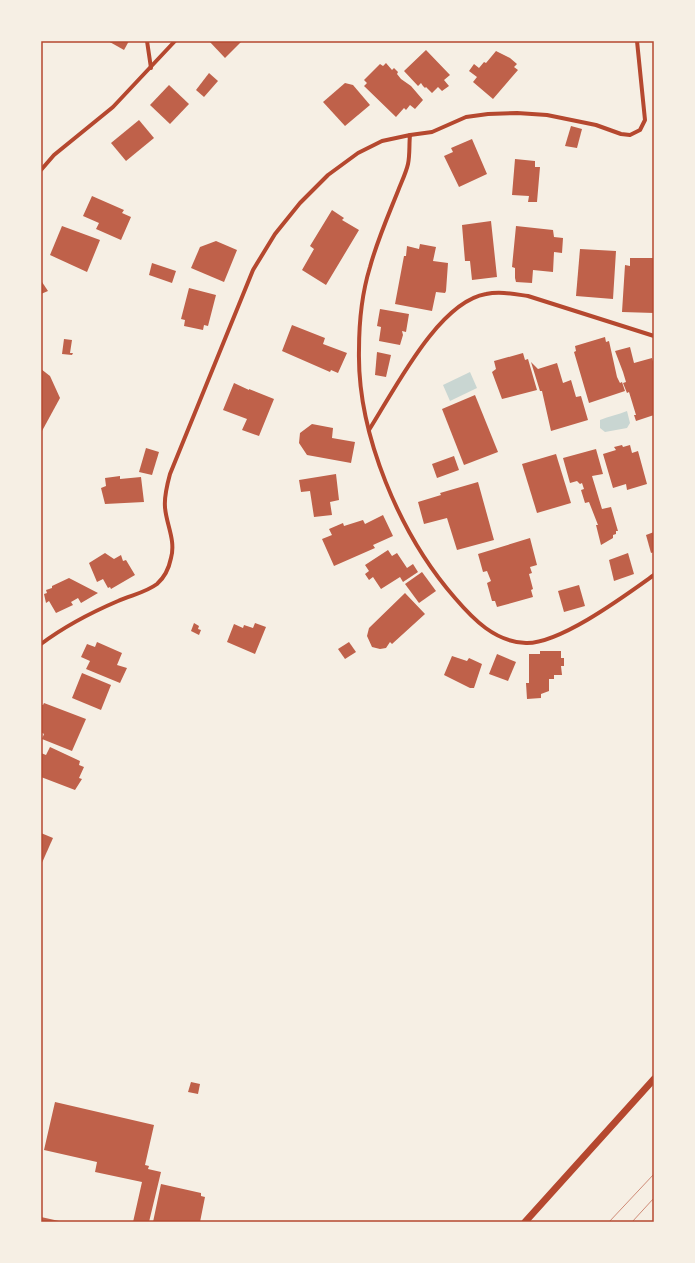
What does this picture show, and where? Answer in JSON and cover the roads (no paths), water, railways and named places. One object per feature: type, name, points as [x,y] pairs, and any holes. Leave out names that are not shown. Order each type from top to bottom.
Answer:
[{"type":"street","points":[[147,41],[151,68]]},
{"type":"street","points":[[41,170],[54,155],[113,107],[175,41]]},
{"type":"street","points":[[41,644],[62,628],[98,609],[146,591],[158,583],[167,573],[172,557],[172,540],[165,508],[165,490],[170,474],[252,270],[275,234],[300,203],[328,175],[358,153],[382,141],[432,132],[466,117],[511,113],[547,115],[572,119],[621,134],[630,135],[640,130],[645,120],[637,41]]},
{"type":"street","points":[[410,135],[408,165],[370,267],[362,304],[359,351],[361,387],[369,431],[389,489],[408,532],[437,577],[482,626],[504,639],[526,643],[544,641],[559,635],[615,602],[654,575]]},
{"type":"street","points":[[369,431],[427,338],[445,317],[465,301],[485,294],[508,293],[528,296],[654,336]]},
{"type":"street","points":[[525,1222],[654,1079]]},
{"type":"tram line","points":[[609,1222],[654,1174]]},
{"type":"tram line","points":[[632,1222],[654,1198]]}]
